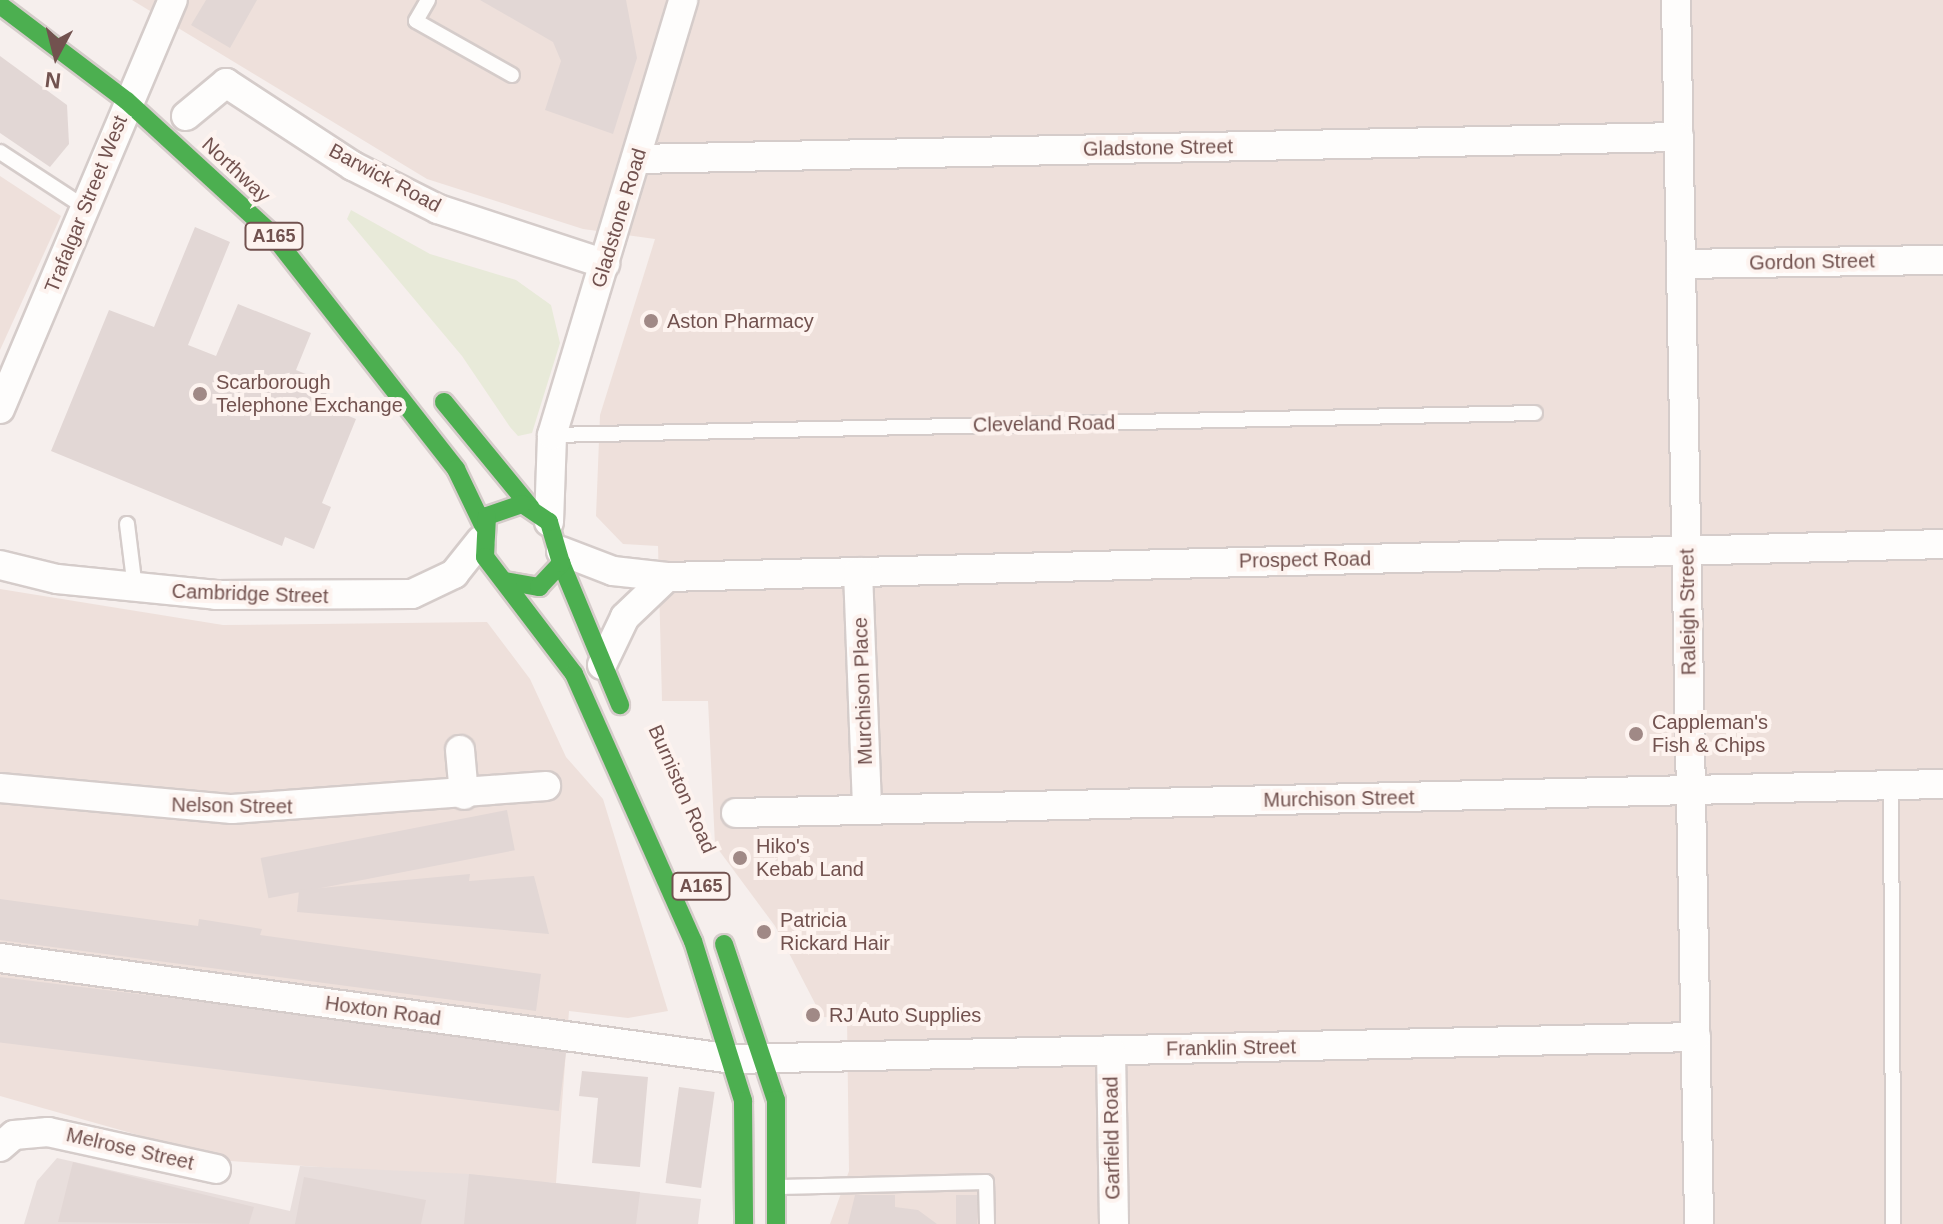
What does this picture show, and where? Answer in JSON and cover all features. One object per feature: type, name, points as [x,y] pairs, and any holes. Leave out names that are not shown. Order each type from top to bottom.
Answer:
[{"type":"main road","name":"Northway","points":[[0,5],[182,113]]},
{"type":"main road","name":"Northway","points":[[129,82],[271,233],[339,311],[456,469],[510,515]]},
{"type":"main road","name":"A165","points":[[433,389],[489,461],[510,515],[564,566]]},
{"type":"main road","name":"A165","points":[[510,515],[489,566],[505,581],[574,674],[651,837],[733,1059],[747,1136],[744,1224]]},
{"type":"main road","name":"Burniston Road","points":[[564,566],[602,665],[628,721]]},
{"type":"main road","points":[[505,581],[539,587]]},
{"type":"main road","name":"A165","points":[[715,919],[767,1060],[780,1135],[776,1224]]},
{"type":"street","name":"Trafalgar Street West","points":[[0,409],[86,208],[129,82],[173,0]]},
{"type":"street","name":"Raleigh Street","points":[[1676,0],[1699,1224]]},
{"type":"street","name":"Gladstone Road","points":[[510,515],[552,435],[637,159],[680,1]]},
{"type":"street","name":"Barwick Road","points":[[182,113],[226,83],[353,166],[438,209],[605,264]]},
{"type":"street","name":"Gladstone Street","points":[[637,159],[1679,137]]},
{"type":"street","name":"Gordon Street","points":[[1681,264],[1943,260]]},
{"type":"street","name":"Gladstone Road","points":[[510,515],[552,435]]},
{"type":"street","name":"Cambridge Street","points":[[0,565],[135,588],[412,594],[454,574],[510,515]]},
{"type":"street","name":"Prospect Road","points":[[539,587],[564,566],[667,577],[1943,544]]},
{"type":"street","name":"Murchison Place","points":[[858,572],[867,810]]},
{"type":"street","points":[[602,665],[625,617],[667,577]]},
{"type":"street","points":[[460,750],[464,795]]},
{"type":"street","name":"Murchison Street","points":[[736,813],[1943,784]]},
{"type":"street","name":"Nelson Street","points":[[0,788],[232,809],[464,795],[546,786]]},
{"type":"street","name":"Hoxton Road","points":[[0,958],[733,1059],[767,1060]]},
{"type":"street","name":"Franklin Street","points":[[767,1060],[1696,1037]]},
{"type":"street","name":"Garfield Road","points":[[1111,1051],[1114,1224]]},
{"type":"street","name":"Melrose Street","points":[[0,1147],[14,1135],[48,1132],[216,1169]]},
{"type":"lane","points":[[428,0],[416,21],[512,75]]},
{"type":"lane","points":[[0,152],[86,208]]},
{"type":"lane","name":"Cleveland Road","points":[[552,435],[1535,413]]},
{"type":"lane","points":[[127,524],[135,588]]},
{"type":"lane","points":[[1891,785],[1893,1224]]},
{"type":"lane","points":[[779,1187],[986,1182],[987,1224]]},
{"type":"shaded area","points":[[132,0],[1943,0],[1943,1224],[830,1224],[849,1171],[847,1018],[822,1017],[775,926],[715,845],[708,701],[662,701],[658,546],[623,544],[596,516],[600,415],[655,239],[583,229],[427,179]]},
{"type":"shaded area","points":[[0,176],[61,216],[0,350]]},
{"type":"shaded area","points":[[0,589],[223,625],[487,622],[530,679],[566,757],[603,799],[668,1011],[628,1018],[569,1011],[556,1183],[230,1161],[0,1096]]},
{"type":"shaded area","points":[[57,1158],[290,1211],[300,1166],[469,1174],[701,1199],[698,1224],[24,1224],[37,1181]]},
{"type":"green space","points":[[351,210],[430,254],[516,280],[551,305],[560,343],[532,433],[518,436],[510,427],[462,356],[347,219]]},
{"type":"building","points":[[206,0],[257,0],[230,48],[191,25]]},
{"type":"building","points":[[480,0],[626,0],[637,58],[613,134],[545,110],[561,61],[553,42]]},
{"type":"building","points":[[0,56],[67,105],[69,144],[50,167],[0,133]]},
{"type":"building","name":"Scarborough Telephone Exchange","points":[[195,227],[230,242],[188,345],[216,356],[238,304],[311,333],[296,370],[330,384],[322,405],[356,419],[322,503],[331,507],[314,549],[285,537],[282,546],[51,451],[109,310],[154,327]]},
{"type":"building","points":[[507,810],[515,850],[268,898],[261,858]]},
{"type":"building","points":[[470,874],[469,881],[534,876],[549,934],[297,912],[299,890]]},
{"type":"building","points":[[0,899],[198,926],[199,919],[262,929],[260,935],[541,974],[536,1011],[0,940]]},
{"type":"building","points":[[0,977],[567,1047],[559,1111],[0,1042]]},
{"type":"building","points":[[582,1071],[648,1077],[640,1167],[592,1163],[598,1098],[579,1096]]},
{"type":"building","points":[[679,1087],[715,1092],[701,1188],[666,1183]]},
{"type":"building","points":[[73,1162],[254,1207],[249,1224],[58,1222]]},
{"type":"building","points":[[469,1174],[640,1192],[636,1224],[464,1224]]},
{"type":"building","points":[[304,1177],[426,1200],[421,1224],[295,1224]]},
{"type":"building","points":[[855,1195],[895,1195],[895,1207],[918,1210],[937,1224],[848,1224]]},
{"type":"building","points":[[956,1195],[977,1195],[977,1224],[956,1224]]},
{"type":"traffic: fast","points":[[0,5],[127,101],[271,233],[456,469],[483,525]]},
{"type":"traffic: fast","points":[[444,402],[531,508]]},
{"type":"traffic: fast","points":[[505,581],[539,587],[561,563],[549,522],[522,504],[487,516],[485,557],[574,674],[693,941],[743,1101],[744,1224]]},
{"type":"traffic: fast","points":[[561,563],[620,705]]},
{"type":"traffic: fast","points":[[724,944],[776,1100],[776,1224]]},
{"type":"place","name":"Aston Pharmacy","points":[[651,321]]},
{"type":"place","name":"Scarborough Telephone Exchange","points":[[200,394]]},
{"type":"place","name":"Cappleman's Fish & Chips","points":[[1636,734]]},
{"type":"place","name":"Hiko's Kebab Land","points":[[740,858]]},
{"type":"place","name":"Patricia Rickard Hair","points":[[764,932]]},
{"type":"place","name":"RJ Auto Supplies","points":[[813,1015]]}]
